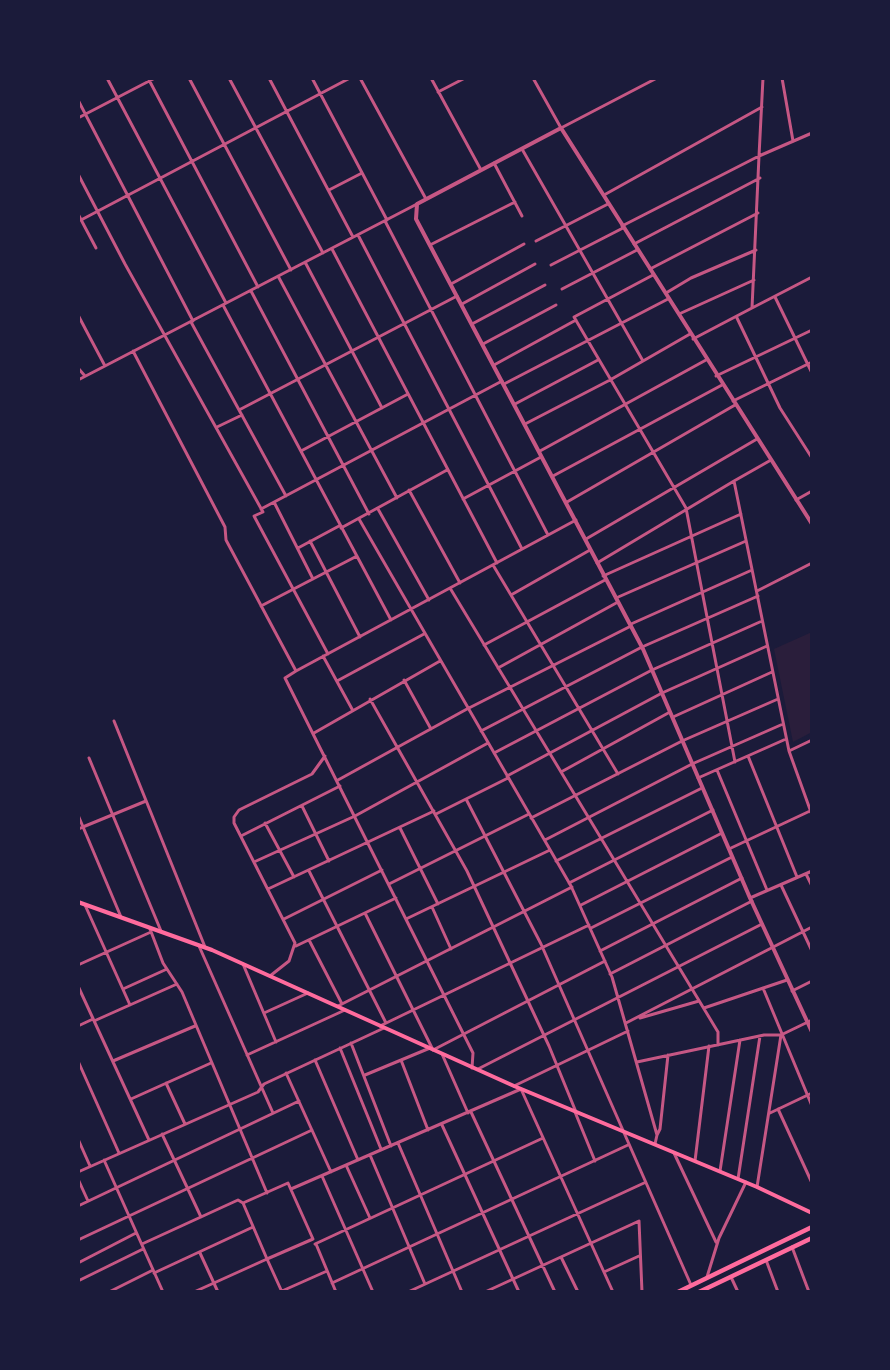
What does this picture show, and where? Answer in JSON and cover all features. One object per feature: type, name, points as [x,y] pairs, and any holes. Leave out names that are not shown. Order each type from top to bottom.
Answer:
[{"type":"highway","points":[[678,1292],[812,1227]]},
{"type":"highway","points":[[699,1292],[810,1239]]},
{"type":"main road","points":[[78,902],[243,964],[384,1025],[474,1069],[758,1186],[812,1213]]},
{"type":"street","points":[[107,78],[270,394],[391,620]]},
{"type":"street","points":[[78,118],[149,79],[155,78]]},
{"type":"street","points":[[189,78],[291,270]]},
{"type":"street","points":[[229,78],[323,253]]},
{"type":"street","points":[[269,78],[353,237]]},
{"type":"street","points":[[312,78],[362,172],[474,396],[548,535]]},
{"type":"street","points":[[81,220],[350,78]]},
{"type":"street","points":[[360,78],[426,199]]},
{"type":"street","points":[[431,78],[481,170]]},
{"type":"street","points":[[438,92],[465,78]]},
{"type":"street","points":[[533,78],[608,204],[812,524]]},
{"type":"street","points":[[641,78],[644,84]]},
{"type":"street","points":[[78,380],[657,78]]},
{"type":"street","points":[[752,308],[763,78]]},
{"type":"street","points":[[782,78],[793,141]]},
{"type":"street","points":[[149,79],[258,287]]},
{"type":"street","points":[[78,100],[192,321],[286,496]]},
{"type":"street","points":[[603,195],[762,107]]},
{"type":"street","points":[[550,265],[759,156],[812,133]]},
{"type":"street","points":[[522,148],[643,361]]},
{"type":"street","points":[[494,163],[522,216]]},
{"type":"street","points":[[329,190],[362,172]]},
{"type":"street","points":[[78,174],[261,508],[262,512],[254,516],[352,709]]},
{"type":"street","points":[[634,244],[760,178]]},
{"type":"street","points":[[430,245],[515,202]]},
{"type":"street","points":[[417,204],[416,219],[642,647],[702,788],[731,848],[751,900],[792,991],[809,1021],[812,1032]]},
{"type":"street","points":[[536,241],[608,204]]},
{"type":"street","points":[[650,269],[758,213]]},
{"type":"street","points":[[78,214],[96,248]]},
{"type":"street","points":[[358,235],[522,549]]},
{"type":"street","points":[[451,284],[524,244]]},
{"type":"street","points":[[332,249],[497,563]]},
{"type":"street","points":[[562,289],[637,250]]},
{"type":"street","points":[[665,294],[691,278],[756,250]]},
{"type":"street","points":[[305,262],[382,408]]},
{"type":"street","points":[[462,304],[535,264]]},
{"type":"street","points":[[653,275],[574,316],[686,508],[735,762]]},
{"type":"street","points":[[278,276],[352,418],[356,421],[397,498]]},
{"type":"street","points":[[693,339],[812,277]]},
{"type":"street","points":[[678,315],[754,280]]},
{"type":"street","points":[[472,324],[545,285]]},
{"type":"street","points":[[251,291],[369,514]]},
{"type":"street","points":[[239,410],[458,296]]},
{"type":"street","points":[[774,296],[812,373]]},
{"type":"street","points":[[261,508],[474,396],[668,299]]},
{"type":"street","points":[[483,344],[556,305]]},
{"type":"street","points":[[78,315],[105,366]]},
{"type":"street","points":[[737,318],[780,408],[812,458]]},
{"type":"street","points":[[494,365],[576,320]]},
{"type":"street","points":[[716,376],[812,330]]},
{"type":"street","points":[[525,424],[610,380],[690,334]]},
{"type":"street","points":[[134,351],[225,528],[226,540],[296,671]]},
{"type":"street","points":[[515,404],[599,360]]},
{"type":"street","points":[[540,451],[706,360]]},
{"type":"street","points":[[567,502],[734,403],[812,362]]},
{"type":"street","points":[[78,368],[85,376]]},
{"type":"street","points":[[553,476],[722,385]]},
{"type":"street","points":[[301,451],[408,394]]},
{"type":"street","points":[[217,427],[242,415]]},
{"type":"street","points":[[585,539],[756,439]]},
{"type":"street","points":[[463,499],[543,456]]},
{"type":"street","points":[[597,563],[686,508],[771,460]]},
{"type":"street","points":[[298,548],[369,514],[447,469]]},
{"type":"street","points":[[731,848],[811,812],[786,739],[734,481]]},
{"type":"street","points":[[410,490],[460,583]]},
{"type":"street","points":[[796,500],[812,491]]},
{"type":"street","points":[[274,502],[313,579]]},
{"type":"street","points":[[378,509],[429,600]]},
{"type":"street","points":[[484,645],[604,578],[741,514]]},
{"type":"street","points":[[359,519],[570,885],[590,926],[618,998],[657,1135]]},
{"type":"street","points":[[474,1069],[475,1060],[463,1034],[285,678],[576,520]]},
{"type":"street","points":[[310,541],[360,637]]},
{"type":"street","points":[[498,668],[617,600],[746,541]]},
{"type":"street","points":[[511,595],[590,550]]},
{"type":"street","points":[[261,606],[357,556]]},
{"type":"street","points":[[757,591],[812,563]]},
{"type":"street","points":[[493,565],[618,774]]},
{"type":"street","points":[[338,780],[467,709],[630,625],[752,570]]},
{"type":"street","points":[[450,588],[718,1032],[718,1045]]},
{"type":"street","points":[[481,731],[642,647],[758,596]]},
{"type":"street","points":[[494,753],[652,670],[762,621]]},
{"type":"street","points":[[337,681],[424,634]]},
{"type":"street","points":[[268,889],[466,799],[662,693],[767,646]]},
{"type":"street","points":[[314,732],[440,661]]},
{"type":"street","points":[[561,772],[603,748],[671,715],[772,672]]},
{"type":"street","points":[[404,680],[431,729]]},
{"type":"street","points":[[370,699],[456,850],[494,927],[557,1065],[595,1161]]},
{"type":"street","points":[[389,884],[682,741],[778,699]]},
{"type":"street","points":[[114,721],[205,948]]},
{"type":"street","points":[[544,840],[692,764],[783,724]]},
{"type":"street","points":[[698,778],[786,739]]},
{"type":"street","points":[[789,751],[812,740]]},
{"type":"street","points":[[254,862],[355,816],[488,743]]},
{"type":"street","points":[[296,946],[233,820],[239,810],[312,774],[325,756]]},
{"type":"street","points":[[748,756],[797,878]]},
{"type":"street","points":[[89,758],[162,932]]},
{"type":"street","points":[[717,770],[767,890]]},
{"type":"street","points":[[241,836],[340,786]]},
{"type":"street","points":[[556,861],[702,788]]},
{"type":"street","points":[[466,799],[542,947],[621,1131],[691,1285]]},
{"type":"street","points":[[78,830],[146,801]]},
{"type":"street","points":[[301,806],[329,861]]},
{"type":"street","points":[[337,1006],[524,912],[614,860],[713,810]]},
{"type":"street","points":[[78,815],[121,917]]},
{"type":"street","points":[[265,823],[294,877]]},
{"type":"street","points":[[400,828],[438,903]]},
{"type":"street","points":[[580,906],[723,832]]},
{"type":"street","points":[[406,919],[550,850]]},
{"type":"street","points":[[78,1172],[261,1089],[264,1084],[351,1043],[413,1010],[734,856]]},
{"type":"street","points":[[284,919],[382,870]]},
{"type":"street","points":[[309,871],[370,990],[384,1025]]},
{"type":"street","points":[[610,974],[767,890],[812,871]]},
{"type":"street","points":[[806,874],[812,886]]},
{"type":"street","points":[[600,951],[742,878]]},
{"type":"street","points":[[781,885],[812,951]]},
{"type":"street","points":[[270,976],[289,961],[296,946],[396,898]]},
{"type":"street","points":[[84,904],[130,1005]]},
{"type":"street","points":[[432,907],[452,949]]},
{"type":"street","points":[[365,913],[431,1049]]},
{"type":"street","points":[[474,1069],[762,924]]},
{"type":"street","points":[[626,1023],[812,927]]},
{"type":"street","points":[[78,965],[151,930],[167,969],[177,984],[267,1193]]},
{"type":"street","points":[[309,940],[342,1004]]},
{"type":"street","points":[[199,946],[273,1113]]},
{"type":"street","points":[[364,1076],[463,1034],[605,961]]},
{"type":"street","points":[[243,964],[276,1042]]},
{"type":"street","points":[[123,989],[167,969]]},
{"type":"street","points":[[703,1008],[787,980]]},
{"type":"street","points":[[792,991],[812,981]]},
{"type":"street","points":[[78,1026],[177,984]]},
{"type":"street","points":[[78,986],[80,996],[94,1020],[149,1140]]},
{"type":"street","points":[[763,988],[812,1106]]},
{"type":"street","points":[[264,1013],[308,993]]},
{"type":"street","points":[[633,1019],[699,1001]]},
{"type":"street","points":[[247,1055],[345,1010]]},
{"type":"street","points":[[637,1062],[760,1036],[781,1035],[809,1021]]},
{"type":"street","points":[[113,1061],[195,1026]]},
{"type":"street","points":[[514,1086],[628,1031]]},
{"type":"street","points":[[758,1186],[781,1035]]},
{"type":"street","points":[[738,1179],[760,1036]]},
{"type":"street","points":[[720,1171],[740,1040]]},
{"type":"street","points":[[351,1043],[391,1146]]},
{"type":"street","points":[[695,1161],[709,1046]]},
{"type":"street","points":[[340,1048],[382,1150]]},
{"type":"street","points":[[442,1054],[555,1292]]},
{"type":"street","points":[[655,1144],[660,1129],[668,1056]]},
{"type":"street","points":[[315,1060],[358,1160]]},
{"type":"street","points":[[402,1060],[428,1130]]},
{"type":"street","points":[[78,1061],[119,1154]]},
{"type":"street","points":[[130,1099],[211,1063]]},
{"type":"street","points":[[286,1073],[331,1172]]},
{"type":"street","points":[[166,1083],[185,1124]]},
{"type":"street","points":[[291,1189],[521,1089],[613,1292]]},
{"type":"street","points":[[770,1113],[812,1094]]},
{"type":"street","points":[[78,1206],[299,1101]]},
{"type":"street","points":[[778,1109],[812,1183]]},
{"type":"street","points":[[442,1124],[519,1292]]},
{"type":"street","points":[[78,1240],[312,1130]]},
{"type":"street","points":[[162,1134],[201,1217]]},
{"type":"street","points":[[315,1244],[543,1138]]},
{"type":"street","points":[[78,1139],[90,1166]]},
{"type":"street","points":[[398,1143],[462,1292]]},
{"type":"street","points":[[332,1283],[628,1145]]},
{"type":"street","points":[[674,1152],[717,1244]]},
{"type":"street","points":[[370,1155],[425,1284]]},
{"type":"street","points":[[104,1160],[163,1292]]},
{"type":"street","points":[[346,1165],[370,1218]]},
{"type":"street","points":[[322,1176],[372,1292]]},
{"type":"street","points":[[78,1179],[88,1201]]},
{"type":"street","points":[[707,1278],[717,1244],[746,1182]]},
{"type":"street","points":[[243,1203],[288,1183],[336,1292]]},
{"type":"street","points":[[408,1292],[644,1183]]},
{"type":"street","points":[[78,1281],[142,1246],[237,1200],[243,1203],[281,1292],[327,1271]]},
{"type":"street","points":[[485,1292],[639,1221],[642,1292]]},
{"type":"street","points":[[109,1292],[253,1227]]},
{"type":"street","points":[[78,1263],[136,1233]]},
{"type":"street","points":[[194,1292],[313,1239]]},
{"type":"street","points":[[810,1239],[812,1247]]},
{"type":"street","points":[[792,1247],[809,1292]]},
{"type":"street","points":[[200,1252],[218,1292]]},
{"type":"street","points":[[604,1272],[639,1256]]},
{"type":"street","points":[[561,1257],[578,1292]]},
{"type":"street","points":[[765,1260],[778,1292]]},
{"type":"street","points":[[730,1277],[738,1292]]},
{"type":"shaded area","points":[[812,632],[812,732],[793,742],[774,649]]}]
